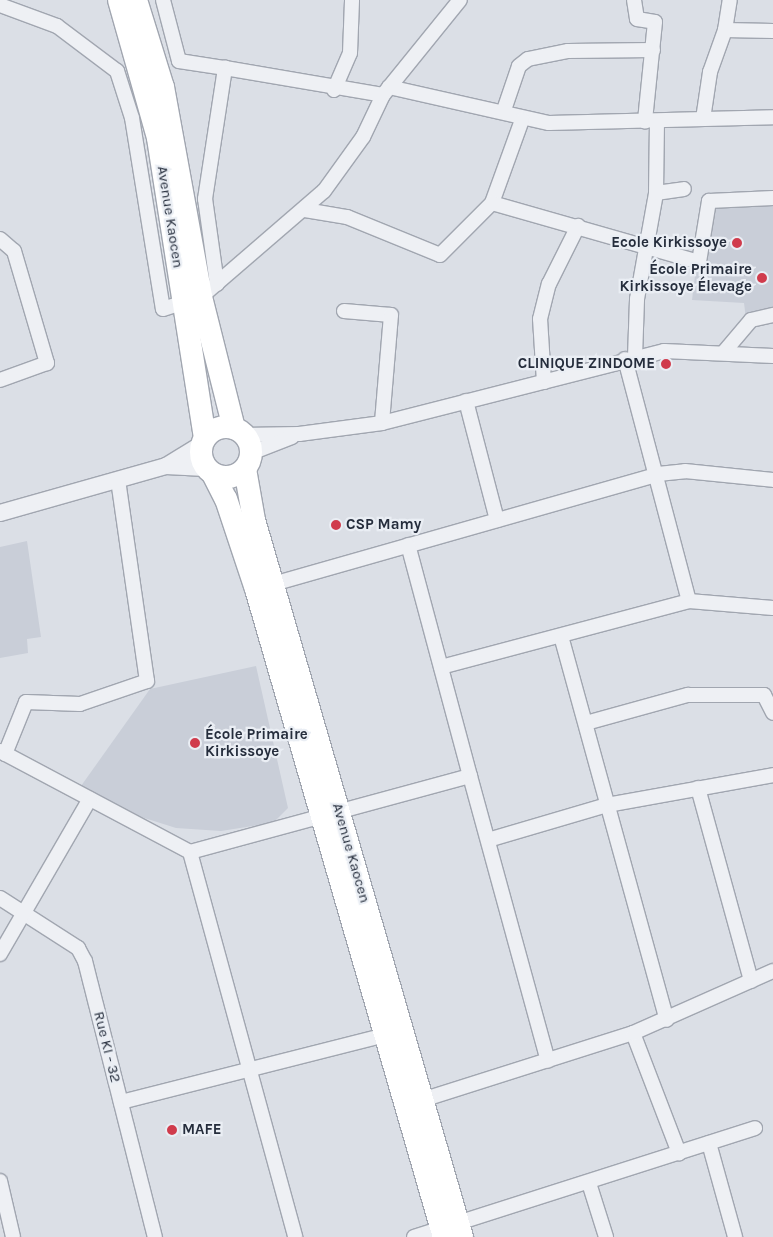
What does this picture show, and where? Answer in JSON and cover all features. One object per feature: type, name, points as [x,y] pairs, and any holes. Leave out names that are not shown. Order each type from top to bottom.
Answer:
[{"type":"highway","name":"Avenue Kaocen","points":[[119,0],[243,446],[273,584],[332,814],[385,1034],[451,1232]]},
{"type":"highway","name":"Avenue Kaocen","points":[[136,0],[163,87],[201,295],[204,441],[209,471],[247,562],[332,814],[422,1100],[451,1232]]},
{"type":"highway","points":[[204,441],[218,428],[243,446],[230,478],[209,471]]},
{"type":"street","points":[[163,0],[180,61],[334,90],[386,91],[504,110],[522,120],[651,121],[773,116]]},
{"type":"street","points":[[334,90],[350,53],[352,0]]},
{"type":"street","points":[[0,5],[56,26],[116,71],[132,118],[163,309],[201,295],[305,210],[363,137],[386,91],[460,0]]},
{"type":"street","points":[[634,0],[637,19],[655,22],[651,121],[656,193],[637,298],[630,358],[690,601]]},
{"type":"street","points":[[703,119],[710,72],[725,30],[730,0]]},
{"type":"street","points":[[725,30],[773,31]]},
{"type":"street","points":[[504,110],[519,66],[528,59],[568,51],[653,50]]},
{"type":"street","points":[[201,295],[206,199],[225,68]]},
{"type":"street","points":[[305,210],[346,217],[440,255],[492,203],[522,120]]},
{"type":"street","points":[[656,193],[684,189]]},
{"type":"street","points":[[492,203],[699,262],[709,201],[773,198]]},
{"type":"street","points":[[544,382],[540,320],[549,284],[578,226]]},
{"type":"street","points":[[0,239],[14,251],[48,363],[0,380]]},
{"type":"street","points":[[344,311],[391,315],[382,423]]},
{"type":"street","points":[[724,352],[751,320],[773,315]]},
{"type":"street","points":[[243,446],[299,434],[382,423],[630,358],[664,352],[724,352],[773,356]]},
{"type":"street","points":[[466,402],[498,520]]},
{"type":"street","points":[[243,446],[299,434]]},
{"type":"street","points":[[0,513],[166,466],[204,441]]},
{"type":"street","points":[[166,466],[209,471]]},
{"type":"street","points":[[273,584],[658,474],[685,471],[773,480]]},
{"type":"street","points":[[118,480],[147,681],[80,704],[26,702],[3,753],[190,852],[470,776]]},
{"type":"street","points":[[408,545],[548,1061]]},
{"type":"street","points":[[441,667],[690,601],[773,608]]},
{"type":"street","points":[[561,636],[667,1020]]},
{"type":"street","points":[[586,723],[688,695],[764,695],[773,713]]},
{"type":"street","points":[[488,840],[607,806],[773,775]]},
{"type":"street","points":[[698,788],[751,981]]},
{"type":"street","points":[[0,954],[90,799]]},
{"type":"street","points":[[190,852],[295,1237]]},
{"type":"street","name":"Rue KI - 32","points":[[0,898],[25,911],[82,954],[155,1237]]},
{"type":"street","points":[[422,1100],[632,1033],[667,1020],[773,971]]},
{"type":"street","points":[[632,1033],[679,1153]]},
{"type":"street","points":[[120,1102],[385,1034]]},
{"type":"street","points":[[414,1237],[451,1232],[589,1183],[755,1128]]},
{"type":"street","points":[[709,1143],[735,1237]]},
{"type":"street","points":[[0,1181],[13,1237]]},
{"type":"street","points":[[589,1183],[606,1237]]},
{"type":"shaded area","name":"Ecole Kirkissoye","points":[[773,192],[773,319],[746,319],[744,303],[692,300],[705,195]]},
{"type":"shaded area","points":[[27,541],[41,637],[27,639],[28,653],[0,658],[0,547]]},
{"type":"shaded area","points":[[256,666],[288,808],[273,823],[221,831],[176,828],[135,815],[81,786],[150,689]]},
{"type":"place","name":"Ecole Kirkissoye","points":[[737,243]]},
{"type":"place","name":"École Primaire Kirkissoye Élevage","points":[[762,278]]},
{"type":"place","name":"CLINIQUE ZINDOME","points":[[666,364]]},
{"type":"place","name":"CSP Mamy","points":[[336,525]]},
{"type":"place","name":"École Primaire Kirkissoye","points":[[195,743]]},
{"type":"place","name":"MAFE","points":[[172,1130]]}]
